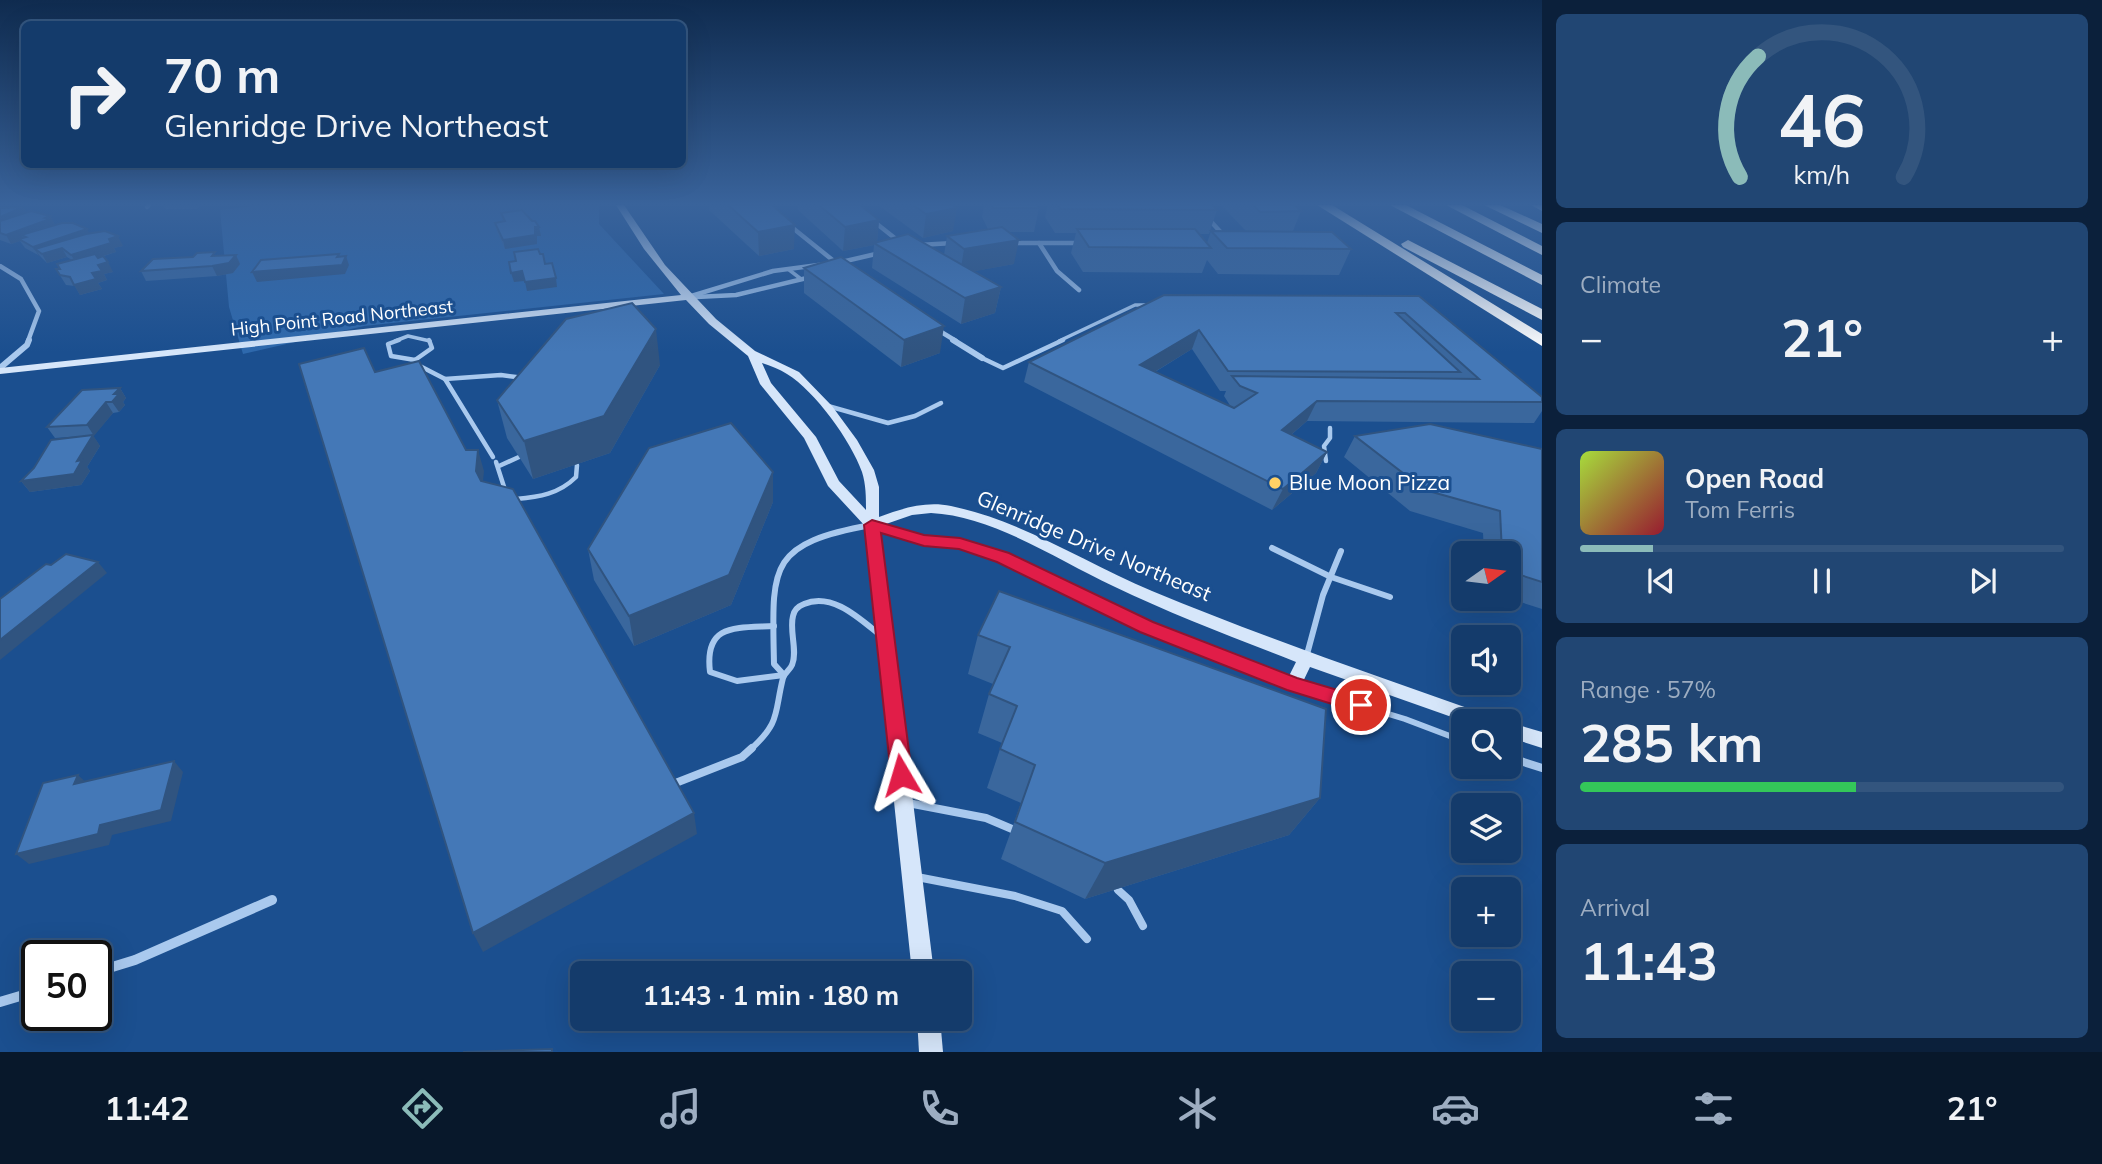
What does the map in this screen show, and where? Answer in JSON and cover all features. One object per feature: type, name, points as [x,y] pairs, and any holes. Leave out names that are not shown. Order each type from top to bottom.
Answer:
[{"type":"highway","points":[[1402,254],[1542,341]]},
{"type":"highway","points":[[1430,254],[1542,315]]},
{"type":"highway","points":[[1490,254],[1542,281]]},
{"type":"main road","points":[[652,254],[688,298],[753,354],[795,374],[827,405],[856,449],[871,480],[872,525],[922,961]]},
{"type":"main road","name":"High Point Road Northeast","points":[[0,370],[409,332],[688,298]]},
{"type":"main road","points":[[753,354],[766,384],[810,438],[834,483],[872,525],[924,541],[960,544],[1003,558],[1147,627],[1293,685],[1306,658]]},
{"type":"main road","name":"Glenridge Drive Northeast","points":[[872,525],[915,508],[952,511],[1009,530],[1149,596],[1306,658],[1451,709]]},
{"type":"main road","points":[[1521,733],[1542,740]]},
{"type":"main road","points":[[929,1031],[931,1052]]},
{"type":"street","points":[[825,254],[847,271]]},
{"type":"street","points":[[688,298],[726,284],[804,265],[836,263],[879,254]]},
{"type":"street","points":[[1046,254],[1056,271],[1079,290]]},
{"type":"street","points":[[688,298],[736,295],[818,275],[836,263]]},
{"type":"street","points":[[0,266],[21,279],[39,311],[27,345],[0,370]]},
{"type":"street","points":[[935,328],[982,358]]},
{"type":"street","points":[[112,967],[135,960],[272,900]]},
{"type":"street","points":[[0,1002],[21,996]]},
{"type":"lane","points":[[788,269],[801,279]]},
{"type":"lane","points":[[982,358],[1003,368],[1135,305],[1148,305]]},
{"type":"lane","points":[[405,366],[415,362],[432,348],[429,339],[409,332],[388,344],[391,356],[415,362],[445,379],[496,462],[502,488],[516,499],[544,497],[566,489],[576,477],[577,464]]},
{"type":"lane","points":[[445,379],[501,375],[529,379]]},
{"type":"lane","points":[[827,405],[888,423],[915,416],[941,403]]},
{"type":"lane","points":[[1326,461],[1324,446],[1330,438],[1330,428]]},
{"type":"lane","points":[[496,462],[519,457]]},
{"type":"lane","points":[[784,675],[774,664],[774,586],[790,552],[831,532],[872,525]]},
{"type":"lane","points":[[1272,548],[1331,578],[1390,597]]},
{"type":"lane","points":[[1306,658],[1341,551]]},
{"type":"lane","points":[[670,785],[742,757],[762,738],[777,717],[784,675],[793,664],[793,615],[805,602],[828,601],[837,605],[884,638]]},
{"type":"lane","points":[[774,626],[725,630],[710,641],[706,655],[710,672],[722,680],[738,682],[784,675]]},
{"type":"lane","points":[[1293,685],[1405,719],[1451,736]]},
{"type":"lane","points":[[1521,761],[1542,768]]},
{"type":"lane","points":[[905,803],[986,818],[1012,830]]},
{"type":"lane","points":[[914,877],[1015,896],[1062,911],[1087,939]]},
{"type":"lane","points":[[1118,890],[1129,900],[1143,926]]},
{"type":"shaded area","points":[[224,254],[627,254],[664,294],[364,326],[243,354],[229,307]]},
{"type":"building","points":[[95,254],[98,258],[103,256],[108,262],[98,265],[102,271],[92,273],[96,279],[74,285],[70,277],[60,275],[56,269],[60,269],[57,264]]},
{"type":"building","points":[[196,254],[236,255],[229,263],[212,266],[141,271],[153,259],[193,257]]},
{"type":"building","points":[[338,254],[337,257],[346,256],[342,265],[252,272],[261,260]]},
{"type":"building","points":[[514,254],[543,254],[545,264],[552,263],[556,278],[525,282],[522,271],[511,273],[509,262],[516,261]]},
{"type":"building","points":[[892,254],[943,254],[1001,287],[965,298]]},
{"type":"building","points":[[841,257],[944,326],[904,340],[804,268]]},
{"type":"building","points":[[1164,295],[1419,296],[1542,397],[1542,402],[1317,401],[1282,430],[1327,452],[1283,489],[1029,362]],"holes":[[[1396,313],[1405,313],[1479,379],[1232,376],[1240,386],[1257,393],[1234,408],[1140,365],[1199,330],[1228,371],[1460,372]]]},
{"type":"building","points":[[632,303],[656,329],[604,416],[524,441],[497,400],[566,319]]},
{"type":"building","points":[[364,348],[375,372],[419,361],[466,450],[478,450],[476,471],[481,481],[513,489],[694,813],[473,933],[299,364]]},
{"type":"building","points":[[120,388],[114,394],[119,394],[112,402],[106,402],[87,425],[47,427],[82,390]]},
{"type":"building","points":[[731,423],[773,472],[729,575],[629,616],[588,549],[649,448]]},
{"type":"building","points":[[1430,424],[1542,449],[1542,582],[1521,575],[1521,541],[1501,541],[1500,511],[1425,490],[1355,436]]},
{"type":"building","points":[[93,435],[77,461],[82,460],[74,474],[21,481],[34,468],[51,440]]},
{"type":"building","points":[[66,554],[98,562],[0,640],[0,599],[46,564],[51,565]]},
{"type":"building","points":[[999,591],[1326,709],[1320,798],[1105,863],[1015,822],[1035,765],[1000,749],[1017,706],[989,694],[1010,647],[978,635]]},
{"type":"building","points":[[174,761],[161,810],[100,825],[98,834],[16,854],[43,783],[78,775],[74,784]]},
{"type":"building","points":[[552,1049],[552,1052],[463,1052]]},
{"type":"place","name":"Blue Moon Pizza","points":[[1275,483]]},
{"type":"route","points":[[901,775],[872,525],[924,541],[960,544],[1003,558],[1147,627],[1293,685],[1361,705]]}]
